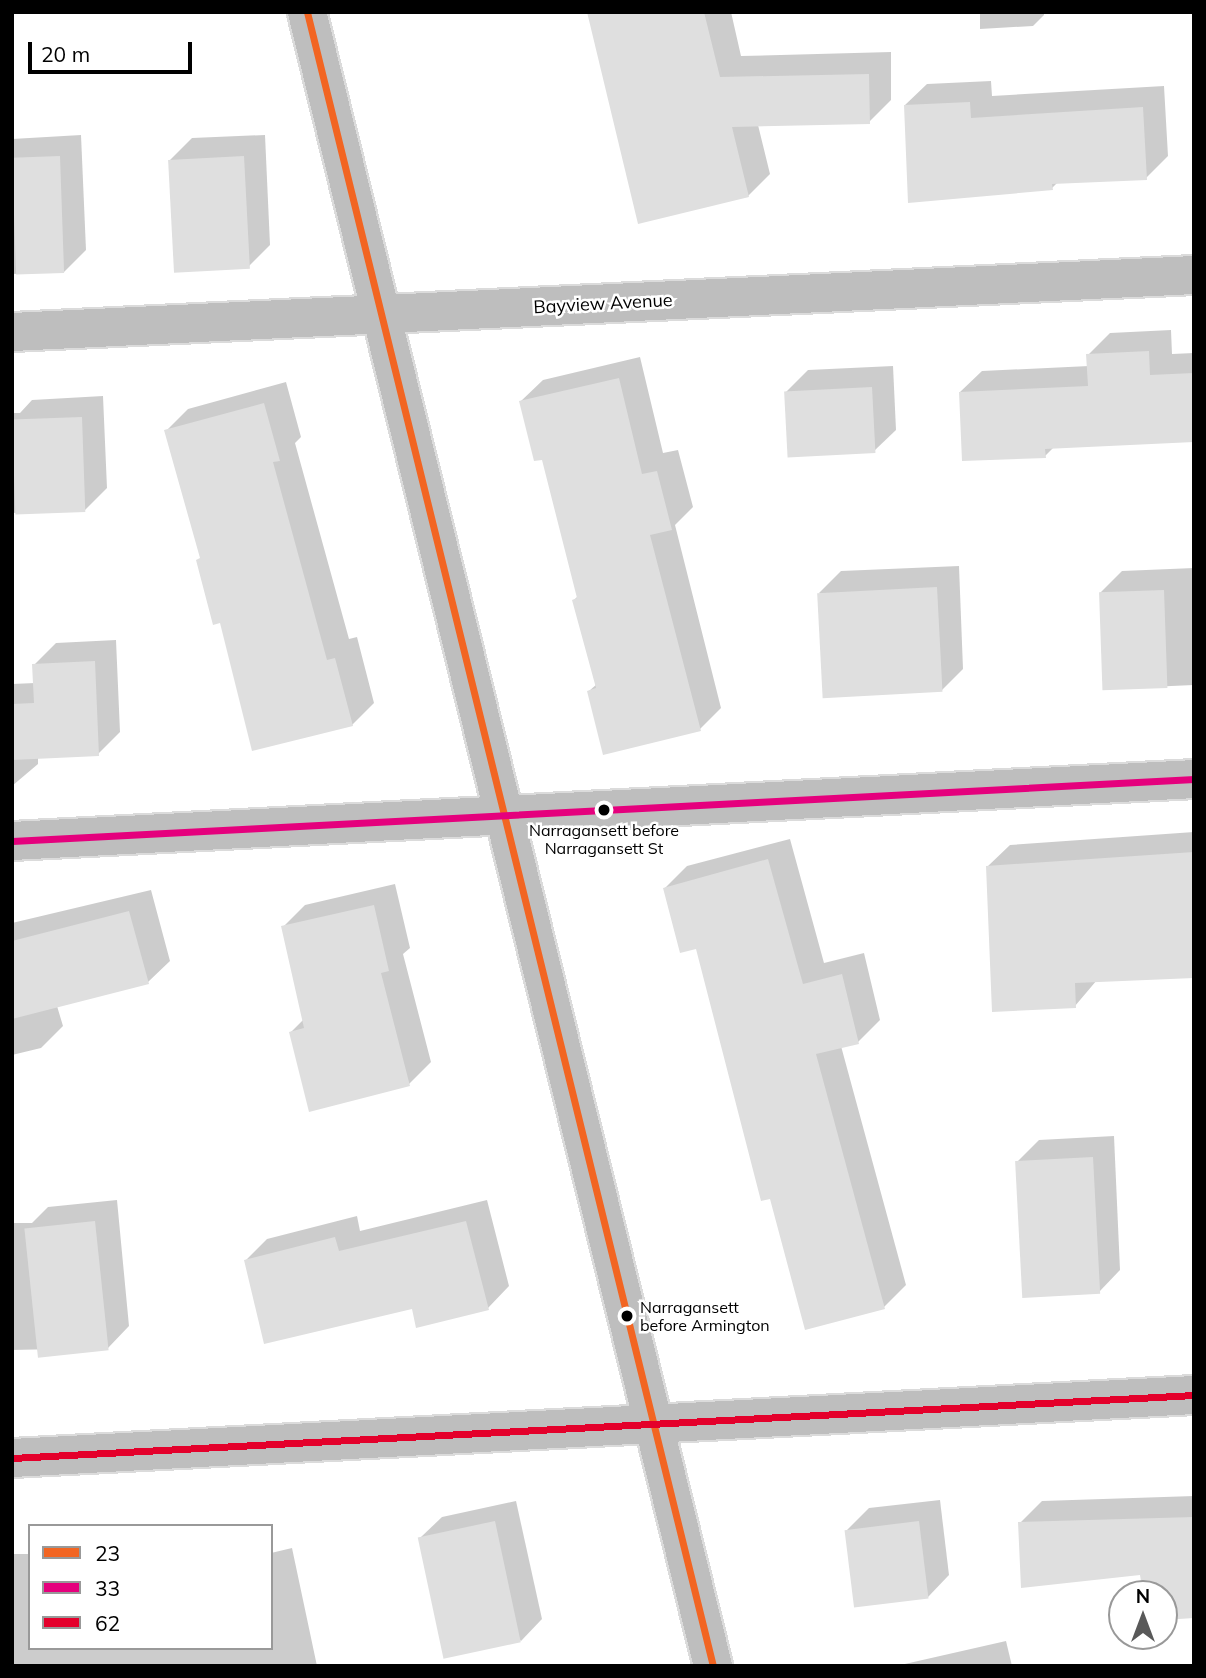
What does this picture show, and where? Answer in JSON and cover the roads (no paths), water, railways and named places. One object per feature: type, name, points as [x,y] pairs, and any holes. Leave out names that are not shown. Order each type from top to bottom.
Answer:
[{"type":"street","points":[[307,12],[383,313],[651,1426],[713,1666]]},
{"type":"street","name":"Bayview Avenue","points":[[12,332],[1194,275]]},
{"type":"street","points":[[12,841],[1194,779]]},
{"type":"street","points":[[12,1458],[1194,1395]]},
{"type":"place","name":"Narragansett before Narragansett St","points":[[604,810]]},
{"type":"place","name":"Narragansett before Armington","points":[[627,1316]]}]
